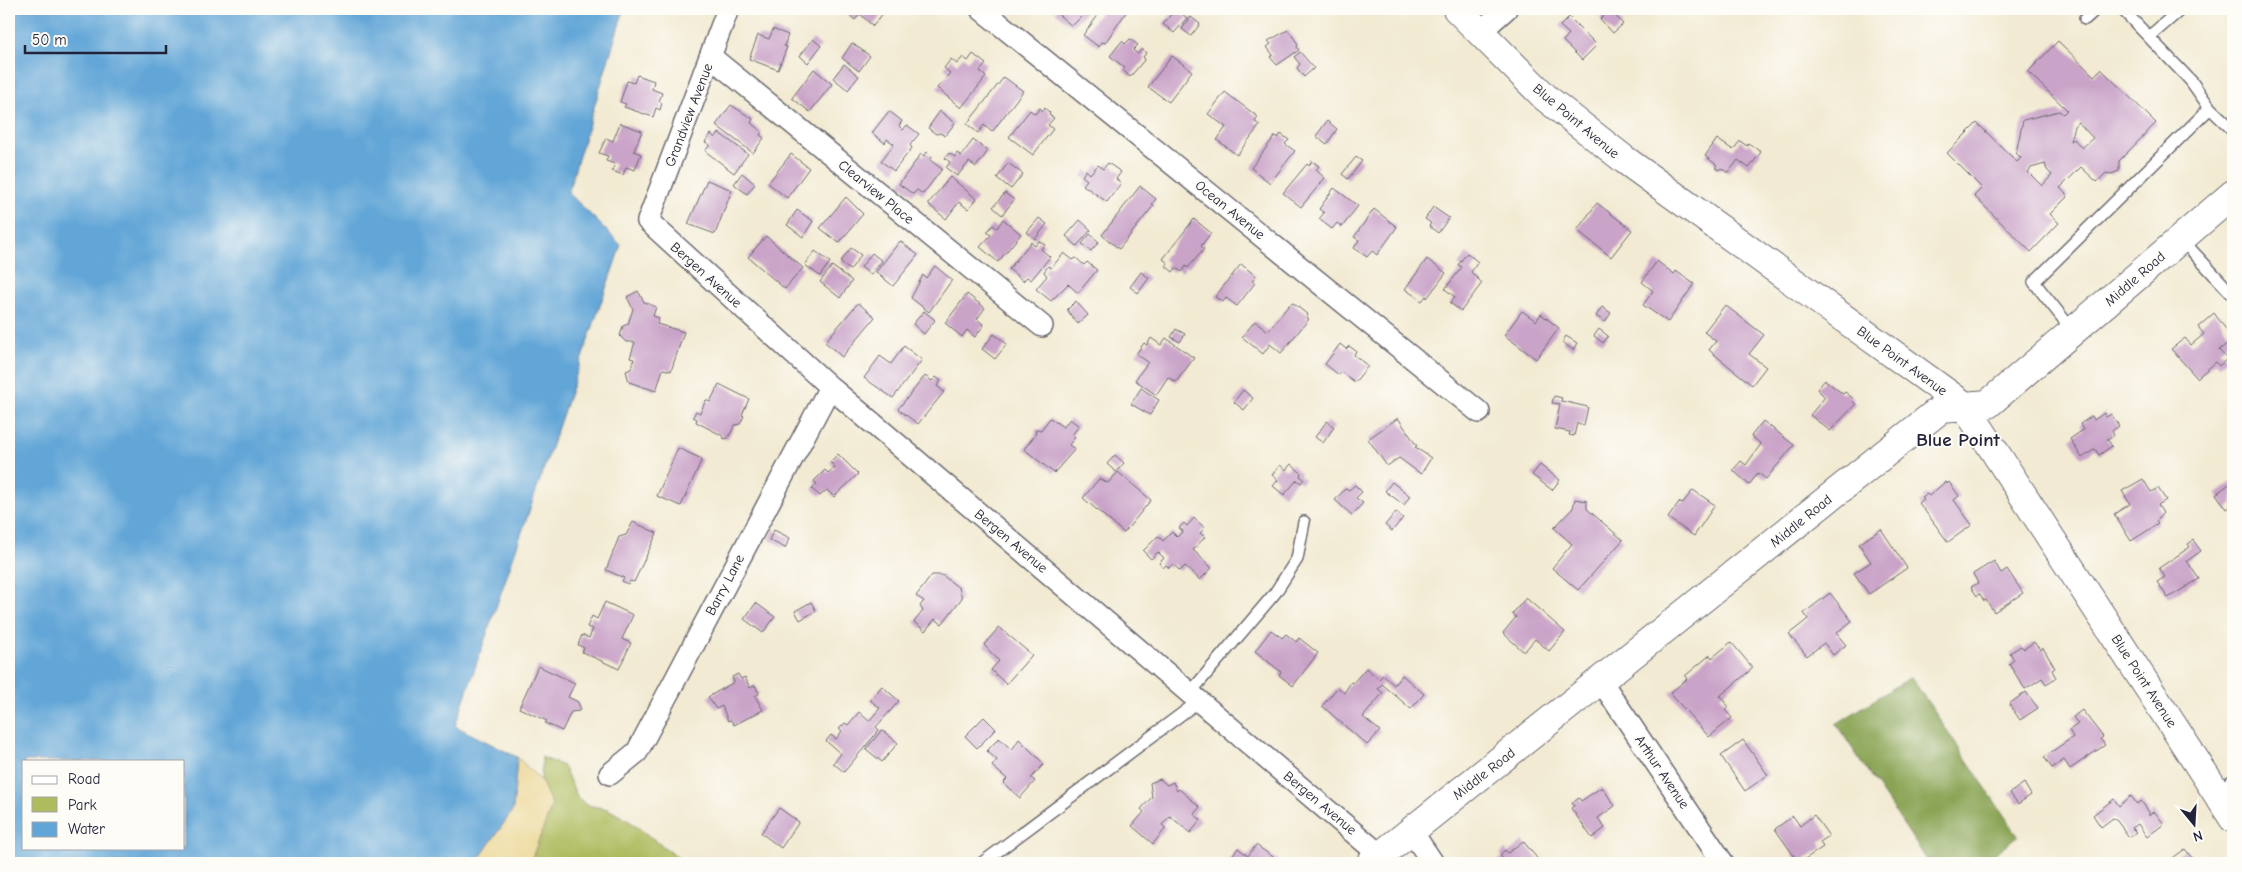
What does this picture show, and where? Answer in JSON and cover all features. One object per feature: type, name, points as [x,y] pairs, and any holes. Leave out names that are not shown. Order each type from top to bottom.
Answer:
[{"type":"street","name":"Grandview Avenue","points":[[648,221],[728,9]]},
{"type":"street","name":"Ocean Avenue","points":[[981,9],[1479,412]]},
{"type":"street","name":"Blue Point Avenue","points":[[1457,9],[1546,98],[1624,160],[1965,406],[2228,800]]},
{"type":"street","points":[[1480,32],[1506,9]]},
{"type":"street","name":"Clearview Place","points":[[711,57],[1042,326]]},
{"type":"street","name":"Middle Road","points":[[1375,859],[1412,832],[1942,408],[1988,404],[2233,194]]},
{"type":"street","name":"Bergen Avenue","points":[[648,221],[830,387],[1194,697],[1375,859]]},
{"type":"street","name":"Barry Lane","points":[[610,774],[637,752],[830,387]]},
{"type":"street","name":"Arthur Avenue","points":[[1601,681],[1723,863]]},
{"type":"street","points":[[1412,832],[1433,863]]},
{"type":"lane","points":[[2085,19],[2096,9]]},
{"type":"lane","points":[[2122,9],[2191,80],[2210,108],[2233,130]]},
{"type":"lane","points":[[2149,37],[2181,9]]},
{"type":"lane","points":[[2073,331],[2034,282],[2210,108]]},
{"type":"lane","points":[[2181,239],[2233,295]]},
{"type":"lane","points":[[982,863],[1194,697],[1275,593],[1296,559],[1304,522]]},
{"type":"green space","points":[[1911,677],[2018,836],[1983,863],[1929,863],[1836,724]]},
{"type":"green space","points":[[542,757],[563,766],[577,796],[586,805],[608,809],[629,821],[680,859],[678,863],[530,863],[552,805],[541,781]]},
{"type":"sand","points":[[517,757],[541,781],[552,805],[530,863],[476,863],[513,810]]},
{"type":"water","points":[[9,9],[624,9],[568,192],[621,245],[455,726],[517,757],[513,810],[476,863],[9,863]]},
{"type":"building","points":[[853,9],[879,9],[884,12],[873,26],[860,14],[855,20],[848,14]]},
{"type":"building","points":[[1058,9],[1089,9],[1072,26],[1055,12]]},
{"type":"building","points":[[1103,9],[1124,9],[1127,11],[1105,43],[1102,42],[1099,47],[1083,35]]},
{"type":"building","points":[[1176,9],[1187,18],[1174,33],[1163,24]]},
{"type":"building","points":[[1610,10],[1623,24],[1613,33],[1600,19]]},
{"type":"building","points":[[1191,17],[1200,24],[1191,36],[1182,29]]},
{"type":"building","points":[[1569,17],[1597,45],[1582,60],[1563,41],[1569,34],[1560,26]]},
{"type":"building","points":[[773,29],[788,35],[784,46],[787,47],[778,70],[749,59],[758,35],[769,39]]},
{"type":"building","points":[[1288,30],[1298,44],[1299,50],[1277,65],[1270,57],[1273,55],[1267,47],[1271,44],[1268,41]]},
{"type":"building","points":[[813,39],[821,46],[808,63],[800,56]]},
{"type":"building","points":[[1130,39],[1138,45],[1133,50],[1138,54],[1142,49],[1146,53],[1143,57],[1145,59],[1130,77],[1123,70],[1125,68],[1110,56],[1122,41],[1125,44]]},
{"type":"building","points":[[2058,41],[2094,76],[2101,69],[2156,123],[2119,161],[2119,171],[2111,174],[2106,173],[2097,182],[2081,167],[2060,188],[2068,196],[2050,214],[2059,223],[2031,252],[1974,196],[1982,188],[1947,153],[1977,123],[2017,162],[2021,158],[2016,153],[2023,120],[2059,111],[2063,114],[2067,110],[2028,72]],"holes":[[[2078,122],[2093,138],[2082,148],[2074,139],[2070,141],[2074,126]],[[2045,164],[2047,170],[2052,175],[2042,186],[2028,172],[2031,168]]]},
{"type":"building","points":[[852,43],[870,56],[859,71],[842,58]]},
{"type":"building","points":[[1300,52],[1314,68],[1304,77],[1297,68],[1300,64],[1294,57]]},
{"type":"building","points":[[973,54],[986,64],[980,71],[986,77],[961,108],[937,88],[950,73],[944,68],[951,59],[957,64],[963,57],[968,61]]},
{"type":"building","points":[[1172,56],[1192,71],[1169,102],[1148,87]]},
{"type":"building","points":[[844,64],[859,76],[848,90],[833,78]]},
{"type":"building","points":[[814,69],[832,84],[810,112],[792,98]]},
{"type":"building","points":[[637,75],[654,81],[652,89],[662,93],[659,101],[662,103],[660,110],[656,108],[653,117],[624,107],[626,104],[620,102],[627,81],[634,83]]},
{"type":"building","points":[[1004,77],[1023,91],[992,132],[984,125],[978,133],[967,124]]},
{"type":"building","points":[[1225,92],[1258,117],[1255,122],[1260,125],[1237,155],[1217,140],[1226,127],[1208,114]]},
{"type":"building","points":[[731,105],[753,119],[751,123],[762,132],[760,135],[764,138],[753,153],[716,125]]},
{"type":"building","points":[[1040,108],[1043,111],[1045,108],[1050,113],[1049,115],[1054,118],[1048,125],[1053,129],[1033,155],[1009,137],[1030,110],[1035,114]]},
{"type":"building","points":[[889,111],[902,121],[899,126],[903,130],[907,125],[919,134],[910,145],[912,148],[894,171],[881,161],[894,144],[887,139],[885,143],[872,133]]},
{"type":"building","points":[[940,111],[955,123],[945,136],[940,133],[936,134],[928,128]]},
{"type":"building","points":[[1327,121],[1337,129],[1327,144],[1316,136]]},
{"type":"building","points":[[620,123],[642,131],[634,151],[641,154],[635,170],[626,167],[623,175],[612,171],[615,164],[606,161],[608,156],[599,153],[606,138],[613,141]]},
{"type":"building","points":[[719,133],[748,154],[734,173],[705,151],[710,145],[705,142],[711,134],[715,138]]},
{"type":"building","points":[[1281,134],[1289,140],[1285,144],[1295,151],[1270,183],[1251,168],[1275,136],[1278,138]]},
{"type":"building","points":[[1717,139],[1733,150],[1740,141],[1747,146],[1748,143],[1761,152],[1749,168],[1738,160],[1728,173],[1721,168],[1719,170],[1715,167],[1717,165],[1705,156]]},
{"type":"building","points":[[973,140],[988,151],[976,167],[969,162],[957,176],[946,168],[950,162],[945,158],[949,153],[955,157],[957,153],[961,156]]},
{"type":"building","points":[[927,152],[932,157],[930,160],[942,169],[923,194],[917,190],[913,194],[899,184],[921,154],[924,156]]},
{"type":"building","points":[[791,154],[809,168],[787,198],[768,183]]},
{"type":"building","points":[[1356,157],[1362,161],[1348,179],[1342,174]]},
{"type":"building","points":[[1312,161],[1319,166],[1316,170],[1325,178],[1301,207],[1283,193],[1307,164],[1309,166]]},
{"type":"building","points":[[1008,163],[1023,174],[1011,189],[997,178]]},
{"type":"building","points":[[1108,163],[1121,172],[1116,179],[1121,183],[1107,202],[1083,185],[1087,180],[1082,176],[1086,170],[1090,174],[1098,165],[1103,169]]},
{"type":"building","points":[[742,173],[755,184],[747,194],[734,184]]},
{"type":"building","points":[[950,177],[977,199],[968,209],[959,202],[946,219],[928,204]]},
{"type":"building","points":[[707,180],[732,190],[715,234],[688,224]]},
{"type":"building","points":[[1140,186],[1156,199],[1152,204],[1154,205],[1119,249],[1102,235]]},
{"type":"building","points":[[1334,188],[1358,206],[1342,227],[1337,223],[1332,229],[1319,219],[1324,213],[1319,209]]},
{"type":"building","points":[[1005,193],[1014,200],[1002,215],[993,207]]},
{"type":"building","points":[[846,197],[863,214],[839,243],[820,228]]},
{"type":"building","points":[[1597,203],[1632,230],[1611,257],[1577,230]]},
{"type":"building","points":[[1433,207],[1449,218],[1438,233],[1429,226],[1431,223],[1425,219]]},
{"type":"building","points":[[1374,209],[1397,227],[1377,255],[1372,251],[1367,257],[1354,248],[1359,240],[1354,237]]},
{"type":"building","points":[[797,210],[813,221],[803,237],[787,225]]},
{"type":"building","points":[[1039,218],[1047,224],[1035,239],[1027,232]]},
{"type":"building","points":[[1003,219],[1021,234],[998,262],[980,247],[991,235],[987,232],[993,225],[997,228]]},
{"type":"building","points":[[1194,219],[1211,233],[1201,246],[1204,249],[1188,268],[1186,266],[1182,272],[1176,268],[1173,272],[1166,266],[1168,263],[1163,259]]},
{"type":"building","points":[[1080,220],[1091,230],[1077,246],[1066,236]]},
{"type":"building","points":[[1090,234],[1099,242],[1091,251],[1082,244]]},
{"type":"building","points":[[766,236],[803,268],[785,289],[748,257]]},
{"type":"building","points":[[900,241],[918,255],[893,286],[876,272]]},
{"type":"building","points":[[1039,241],[1045,245],[1041,249],[1050,257],[1031,280],[1027,277],[1023,281],[1009,269],[1031,242],[1035,246]]},
{"type":"building","points":[[851,248],[861,255],[850,270],[840,262]]},
{"type":"building","points":[[815,251],[830,262],[820,276],[805,265]]},
{"type":"building","points":[[872,253],[882,261],[871,275],[861,267]]},
{"type":"building","points":[[1064,253],[1073,260],[1076,258],[1084,265],[1087,262],[1097,270],[1078,293],[1068,284],[1051,301],[1036,289],[1047,276],[1044,272],[1048,266],[1051,268]]},
{"type":"building","points":[[1467,253],[1478,262],[1471,272],[1482,283],[1461,311],[1450,303],[1455,297],[1445,289],[1462,267],[1458,265]]},
{"type":"building","points":[[1427,259],[1446,273],[1427,298],[1426,296],[1422,301],[1405,289]]},
{"type":"building","points":[[1657,261],[1674,274],[1676,271],[1694,284],[1668,322],[1643,305],[1653,291],[1642,282]]},
{"type":"building","points":[[1241,264],[1256,276],[1252,281],[1255,283],[1237,306],[1226,298],[1223,302],[1215,297]]},
{"type":"building","points":[[832,266],[852,281],[840,298],[820,282]]},
{"type":"building","points":[[935,266],[952,280],[929,312],[911,298],[923,275],[926,278]]},
{"type":"building","points":[[1141,272],[1149,278],[1138,293],[1130,287]]},
{"type":"building","points":[[638,291],[644,302],[656,307],[653,316],[659,318],[657,324],[684,332],[671,371],[663,369],[656,391],[629,382],[626,371],[631,369],[634,359],[630,358],[635,342],[626,342],[620,336],[623,326],[628,324],[633,309],[627,297]]},
{"type":"building","points":[[967,294],[985,308],[977,319],[984,325],[975,337],[967,330],[962,337],[945,323]]},
{"type":"building","points":[[1076,301],[1088,315],[1078,324],[1067,310]]},
{"type":"building","points":[[858,303],[875,317],[842,357],[825,342]]},
{"type":"building","points":[[1293,303],[1308,315],[1306,318],[1309,319],[1281,353],[1270,344],[1263,354],[1242,337],[1255,321],[1268,331],[1289,305]]},
{"type":"building","points":[[1725,305],[1764,335],[1749,354],[1766,367],[1752,385],[1709,350],[1716,341],[1704,332]]},
{"type":"building","points":[[1602,307],[1611,313],[1605,322],[1596,316]]},
{"type":"building","points":[[924,311],[935,320],[924,334],[913,324]]},
{"type":"building","points":[[1522,311],[1536,321],[1541,314],[1559,328],[1536,359],[1504,335]]},
{"type":"building","points":[[2214,313],[2233,339],[2219,350],[2227,359],[2219,366],[2216,362],[2197,378],[2171,349],[2185,338],[2191,345],[2204,334],[2198,327]]},
{"type":"building","points":[[1176,329],[1185,334],[1180,342],[1171,337]]},
{"type":"building","points":[[1599,329],[1608,336],[1603,343],[1594,336]]},
{"type":"building","points":[[994,334],[1007,344],[995,359],[982,349]]},
{"type":"building","points":[[1566,336],[1577,343],[1573,350],[1562,342]]},
{"type":"building","points":[[1151,338],[1161,345],[1166,338],[1194,358],[1176,382],[1168,377],[1156,395],[1135,380],[1148,362],[1136,354],[1144,343],[1147,345]]},
{"type":"building","points":[[1340,344],[1346,349],[1349,346],[1356,351],[1354,355],[1368,366],[1355,382],[1341,372],[1339,375],[1325,364]]},
{"type":"building","points":[[904,346],[922,360],[893,398],[864,378],[880,356],[891,364]]},
{"type":"building","points":[[925,376],[932,381],[936,377],[941,381],[937,386],[944,392],[918,424],[898,409]]},
{"type":"building","points":[[1825,380],[1843,394],[1845,392],[1854,399],[1852,401],[1856,404],[1830,431],[1810,415],[1825,397],[1817,389]]},
{"type":"building","points":[[719,384],[749,399],[740,424],[735,425],[728,438],[724,439],[723,436],[696,422],[697,419],[693,417],[696,411],[700,413],[706,400],[710,402]]},
{"type":"building","points":[[1141,388],[1159,400],[1150,415],[1131,404]]},
{"type":"building","points":[[1243,390],[1253,398],[1244,410],[1234,402]]},
{"type":"building","points":[[1554,396],[1562,398],[1561,401],[1588,407],[1584,425],[1577,423],[1574,436],[1569,435],[1570,432],[1555,429],[1560,404],[1552,403]]},
{"type":"building","points":[[2104,413],[2106,417],[2111,414],[2119,426],[2112,431],[2114,435],[2107,439],[2112,446],[2099,455],[2095,449],[2082,458],[2070,439],[2083,430],[2080,424],[2092,416],[2094,420]]},
{"type":"building","points":[[1050,418],[1063,427],[1070,419],[1079,426],[1072,435],[1075,437],[1069,445],[1075,449],[1054,473],[1024,449],[1035,435],[1036,429],[1041,430]]},
{"type":"building","points":[[1398,418],[1417,446],[1415,447],[1431,458],[1421,474],[1399,458],[1387,466],[1368,439]]},
{"type":"building","points":[[1327,421],[1334,427],[1323,443],[1315,437]]},
{"type":"building","points":[[1763,421],[1794,445],[1766,479],[1758,473],[1749,485],[1733,470],[1741,461],[1746,465],[1761,444],[1751,436]]},
{"type":"building","points":[[678,448],[702,459],[681,506],[657,496]]},
{"type":"building","points":[[838,454],[858,474],[834,497],[827,490],[820,496],[812,489],[817,484],[814,481],[825,470],[828,473],[835,467],[830,462]]},
{"type":"building","points":[[1115,455],[1124,463],[1116,472],[1107,464]]},
{"type":"building","points":[[1291,464],[1301,473],[1300,476],[1304,479],[1301,483],[1297,480],[1284,495],[1273,486],[1278,480],[1272,475],[1280,465],[1286,470]]},
{"type":"building","points":[[1540,465],[1560,480],[1552,490],[1532,475]]},
{"type":"building","points":[[1118,472],[1151,500],[1124,533],[1083,498],[1099,479],[1108,483]]},
{"type":"building","points":[[2143,479],[2151,492],[2158,488],[2166,500],[2158,505],[2163,513],[2156,521],[2158,524],[2131,541],[2114,514],[2130,504],[2122,491]]},
{"type":"building","points":[[1392,482],[1410,496],[1404,505],[1385,491]]},
{"type":"building","points":[[1945,482],[1947,484],[1949,482],[1959,496],[1954,500],[1972,525],[1948,542],[1919,503],[1924,499],[1922,497],[1927,494],[1929,496]]},
{"type":"building","points":[[2232,482],[2233,504],[2227,509],[2216,494]]},
{"type":"building","points":[[1355,485],[1362,492],[1356,498],[1363,503],[1352,515],[1335,500],[1346,488],[1349,490]]},
{"type":"building","points":[[1693,490],[1715,505],[1694,536],[1668,518],[1679,502],[1682,504]]},
{"type":"building","points":[[1575,499],[1587,501],[1587,509],[1623,540],[1578,590],[1552,568],[1572,544],[1554,528],[1573,508]]},
{"type":"building","points":[[1396,512],[1403,518],[1392,531],[1385,525]]},
{"type":"building","points":[[1194,518],[1205,528],[1200,533],[1205,537],[1193,550],[1212,568],[1200,580],[1185,566],[1180,571],[1173,564],[1169,568],[1166,565],[1163,568],[1159,563],[1164,558],[1158,552],[1151,559],[1143,551],[1158,536],[1163,541],[1172,532],[1177,537],[1183,531],[1179,528],[1184,523],[1187,526]]},
{"type":"building","points":[[633,522],[657,533],[634,582],[630,581],[628,584],[622,581],[624,578],[606,570],[619,537],[626,535]]},
{"type":"building","points":[[1881,529],[1907,568],[1869,594],[1854,573],[1871,562],[1859,544]]},
{"type":"building","points":[[774,530],[790,538],[785,548],[769,540]]},
{"type":"building","points":[[2193,540],[2201,551],[2187,561],[2199,579],[2168,598],[2157,582],[2165,577],[2159,568],[2190,547],[2188,544]]},
{"type":"building","points":[[1994,561],[2001,573],[2007,569],[2023,593],[1994,612],[1986,600],[1984,601],[1980,594],[1977,596],[1971,587],[1978,583],[1973,574]]},
{"type":"building","points":[[932,575],[942,575],[959,588],[962,598],[942,624],[935,619],[925,631],[914,622],[923,611],[920,606],[924,601],[916,596]]},
{"type":"building","points":[[1830,593],[1852,621],[1836,633],[1846,645],[1833,655],[1824,643],[1807,656],[1789,634],[1808,619],[1804,613]]},
{"type":"building","points":[[1526,598],[1565,632],[1549,651],[1535,639],[1524,652],[1503,633],[1516,617],[1512,614]]},
{"type":"building","points":[[605,602],[633,615],[622,639],[631,643],[619,669],[582,652],[584,648],[578,645],[582,635],[589,638],[593,629],[587,627],[592,616],[597,619]]},
{"type":"building","points":[[811,602],[816,611],[800,620],[795,611]]},
{"type":"building","points":[[756,603],[775,617],[763,633],[744,619]]},
{"type":"building","points":[[999,627],[1032,655],[1006,684],[991,670],[999,661],[984,645]]},
{"type":"building","points":[[1271,630],[1282,638],[1286,634],[1296,642],[1299,638],[1318,653],[1293,686],[1279,675],[1281,672],[1255,651]]},
{"type":"building","points":[[1731,642],[1753,668],[1720,696],[1729,707],[1725,710],[1732,718],[1709,737],[1670,693],[1687,679],[1685,676],[1710,655],[1712,658]]},
{"type":"building","points":[[2034,642],[2040,650],[2043,648],[2055,668],[2052,670],[2056,678],[2046,684],[2042,678],[2025,689],[2009,664],[2014,660],[2010,653],[2021,646],[2024,649]]},
{"type":"building","points":[[538,666],[575,683],[568,697],[578,702],[580,708],[579,711],[571,712],[562,731],[545,723],[547,721],[519,708]]},
{"type":"building","points":[[1366,668],[1379,679],[1383,675],[1394,685],[1402,675],[1424,694],[1411,709],[1382,684],[1378,689],[1383,693],[1363,717],[1380,731],[1367,745],[1322,706],[1338,687],[1344,693],[1351,682],[1353,683]]},
{"type":"building","points":[[738,674],[741,679],[745,677],[750,688],[755,685],[759,694],[755,696],[763,710],[734,725],[731,720],[728,721],[722,706],[716,709],[708,697],[734,682],[732,677]]},
{"type":"building","points":[[882,686],[899,701],[876,727],[879,730],[844,772],[833,763],[841,754],[826,741],[831,735],[836,739],[842,731],[839,729],[845,723],[848,725],[859,712],[869,721],[880,708],[870,700]]},
{"type":"building","points":[[2026,692],[2038,708],[2020,720],[2009,704]]},
{"type":"building","points":[[2082,710],[2103,737],[2100,739],[2105,745],[2070,769],[2064,760],[2052,768],[2044,757],[2073,737],[2069,730],[2078,724],[2073,717]]},
{"type":"building","points":[[984,717],[996,729],[977,748],[965,736]]},
{"type":"building","points":[[882,730],[898,743],[882,762],[866,749]]},
{"type":"building","points":[[999,738],[1012,750],[1019,739],[1044,764],[1031,778],[1035,781],[1020,798],[1003,783],[1007,779],[992,766],[997,760],[987,751]]},
{"type":"building","points":[[1743,740],[1768,775],[1745,791],[1721,756]]},
{"type":"building","points":[[1160,779],[1167,785],[1173,782],[1177,791],[1179,789],[1200,807],[1194,814],[1201,820],[1190,833],[1170,816],[1162,825],[1166,828],[1153,844],[1132,826],[1144,812],[1141,809],[1152,797],[1150,783]]},
{"type":"building","points":[[2024,783],[2031,795],[2018,804],[2010,793]]},
{"type":"building","points":[[1602,787],[1615,806],[1598,818],[1605,828],[1592,838],[1571,808],[1574,806],[1572,803],[1579,798],[1581,801]]},
{"type":"building","points":[[2131,796],[2137,804],[2141,801],[2149,812],[2149,816],[2154,811],[2164,824],[2147,837],[2138,824],[2132,828],[2136,832],[2129,837],[2113,818],[2101,827],[2093,815],[2114,799],[2119,806]]},
{"type":"building","points":[[779,808],[799,822],[781,848],[761,833]]},
{"type":"building","points":[[1814,815],[1829,836],[1820,842],[1823,847],[1799,863],[1775,829],[1793,816],[1800,826]]},
{"type":"building","points":[[1523,841],[1541,863],[1496,863],[1502,858],[1500,855],[1505,850],[1508,853]]},
{"type":"building","points":[[1256,845],[1282,863],[1226,863],[1238,848],[1248,856]]},
{"type":"building","points":[[2185,849],[2196,863],[2166,863]]},
{"type":"district","name":"Blue Point","points":[[1958,440]]}]
